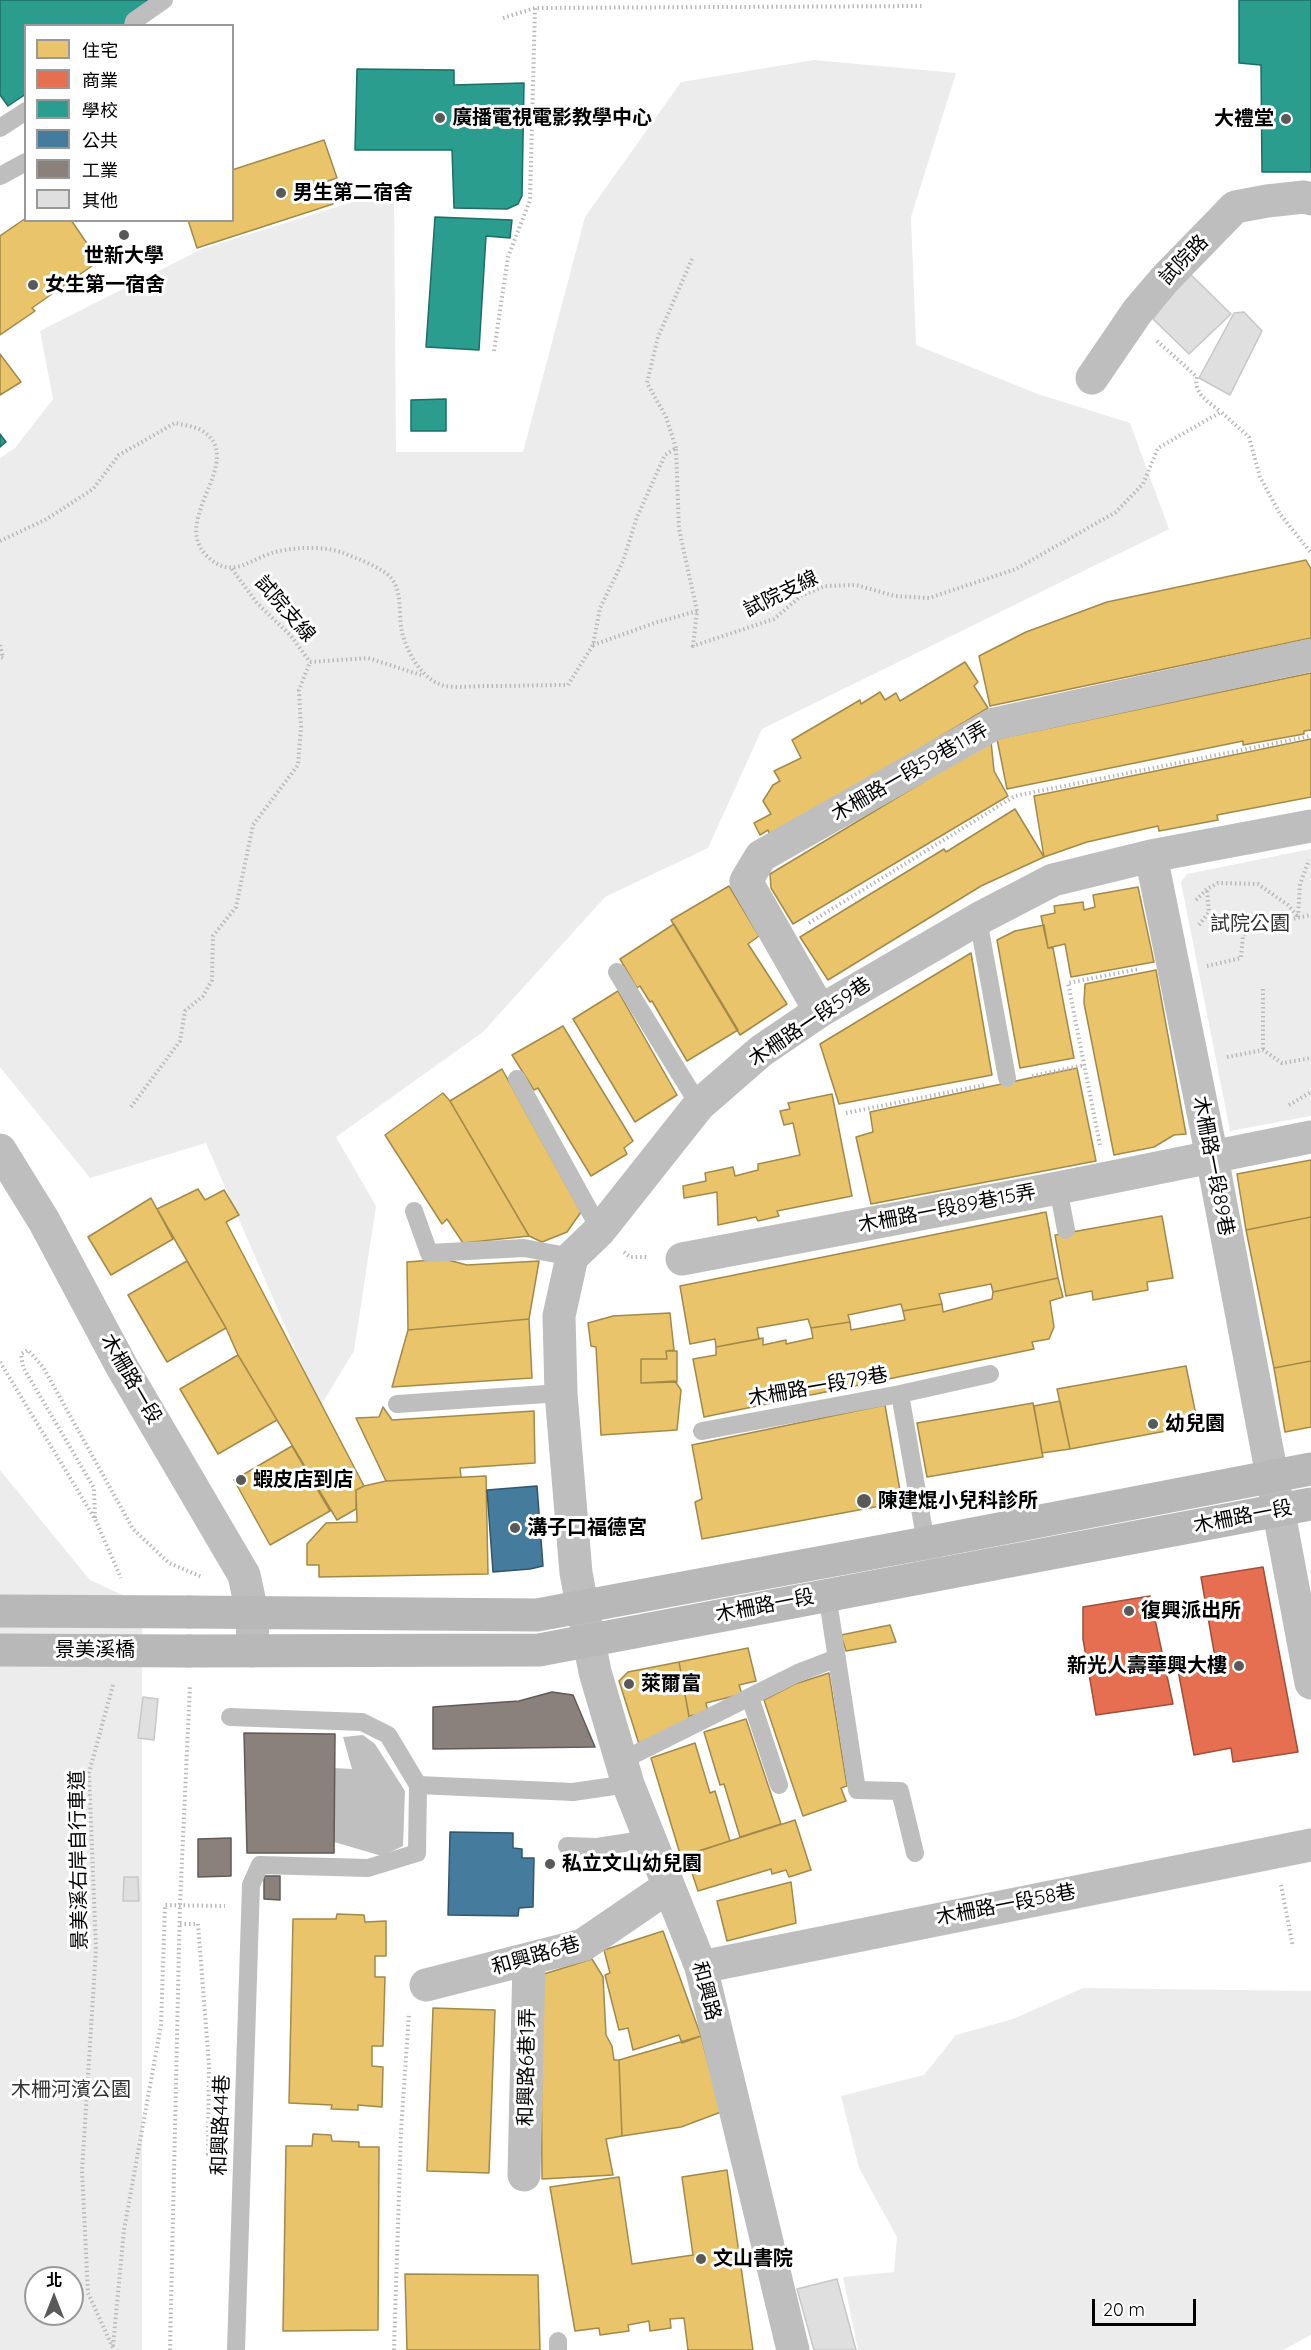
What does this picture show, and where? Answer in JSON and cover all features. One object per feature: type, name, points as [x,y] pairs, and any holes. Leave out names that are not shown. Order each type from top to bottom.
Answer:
[{"type":"main road","name":"木柵路一段","points":[[252,1612],[537,1615],[1311,1469]]},
{"type":"main road","name":"木柵路一段","points":[[253,1651],[539,1650],[1295,1507]]},
{"type":"main road","name":"景美溪橋","points":[[0,1611],[252,1612]]},
{"type":"main road","name":"景美溪橋","points":[[0,1650],[253,1651]]},
{"type":"street","name":"試院路","points":[[1092,378],[1137,312],[1165,279],[1235,207],[1304,197],[1311,199]]},
{"type":"street","name":"木柵路一段59巷11弄","points":[[820,1011],[746,881],[761,856],[994,724],[1311,655]]},
{"type":"street","name":"木柵路一段59巷","points":[[572,1257],[600,1230],[699,1105],[761,1051],[820,1011],[978,919],[1053,880],[1151,856],[1311,826]]},
{"type":"street","name":"木柵路一段89巷","points":[[1151,856],[1188,960],[1212,1157],[1265,1442],[1274,1476]]},
{"type":"street","name":"木柵路一段89巷15弄","points":[[682,1259],[1058,1188],[1311,1137]]},
{"type":"street","name":"木柵路一段","points":[[0,1150],[44,1221],[122,1368],[244,1575],[252,1612],[253,1651]]},
{"type":"street","points":[[572,1257],[559,1316],[561,1393],[576,1573],[590,1641]]},
{"type":"street","points":[[1274,1476],[1295,1507],[1310,1671]]},
{"type":"street","name":"和興路","points":[[590,1641],[595,1672],[624,1772],[701,1967],[793,2350]]},
{"type":"street","name":"木柵路一段58巷","points":[[701,1967],[1311,1845]]},
{"type":"street","name":"和興路6巷","points":[[426,1985],[583,1945],[668,1887]]},
{"type":"street","name":"和興路6巷1弄","points":[[525,2175],[529,1960]]},
{"type":"lane","points":[[133,24],[164,0]]},
{"type":"lane","points":[[0,128],[24,112]]},
{"type":"lane","points":[[0,176],[24,163]]},
{"type":"lane","points":[[978,919],[1000,1081]]},
{"type":"lane","points":[[617,972],[699,1105]]},
{"type":"lane","points":[[517,1079],[600,1230]]},
{"type":"lane","points":[[1058,1188],[1066,1230]]},
{"type":"lane","points":[[414,1210],[429,1252],[524,1248],[572,1257]]},
{"type":"lane","points":[[900,1394],[990,1374]]},
{"type":"lane","points":[[397,1404],[561,1393]]},
{"type":"lane","name":"木柵路一段79巷","points":[[702,1431],[900,1394],[926,1543]]},
{"type":"lane","points":[[827,1594],[857,1790],[900,1791],[915,1853]]},
{"type":"lane","points":[[230,1717],[362,1722],[388,1735],[418,1785],[573,1792],[624,1772],[750,1697],[798,1673],[837,1658]]},
{"type":"lane","points":[[750,1697],[779,1785]]},
{"type":"lane","name":"和興路44巷","points":[[236,2350],[251,1885],[260,1865],[368,1868],[417,1853],[418,1785]]},
{"type":"lane","points":[[567,1846],[597,1847],[649,1839]]},
{"type":"path","points":[[503,18],[536,8],[923,6]]},
{"type":"path","points":[[494,351],[508,257],[530,200],[536,8]]},
{"type":"path","points":[[676,448],[666,417],[646,383],[658,338],[692,259]]},
{"type":"path","points":[[1150,335],[1197,376],[1195,384],[1198,393],[1248,437],[1260,477],[1280,514],[1311,553]]},
{"type":"path","name":"試院支線","points":[[676,448],[678,529],[697,611],[693,646],[774,618],[801,596],[825,586],[856,585],[895,596],[929,598],[1016,569],[1116,512],[1143,484],[1158,448],[1221,412]]},
{"type":"path","name":"試院支線","points":[[0,541],[47,519],[93,489],[119,455],[175,423],[200,430],[210,439],[216,452],[216,472],[198,513],[196,534],[203,552],[215,564],[232,568],[279,551],[304,548],[340,552],[373,566],[391,578],[397,591],[402,633],[425,676]]},
{"type":"path","name":"試院支線","points":[[232,568],[257,603],[291,636],[310,662],[368,658],[425,676],[445,686],[568,685],[593,645],[600,608],[623,561],[637,517],[665,455],[676,448]]},
{"type":"path","points":[[593,645],[697,611]]},
{"type":"path","points":[[0,645],[3,658],[0,657]]},
{"type":"path","points":[[131,1107],[180,1041],[185,1011],[203,996],[212,980],[213,936],[236,907],[253,825],[298,765],[301,727],[299,690],[310,662]]},
{"type":"path","points":[[781,940],[1015,796],[1311,736]]},
{"type":"path","points":[[1298,917],[1300,884],[1311,858]]},
{"type":"path","points":[[1192,904],[1207,889],[1218,883],[1258,884],[1288,905],[1298,917]]},
{"type":"path","points":[[1195,920],[1197,928],[1209,912],[1207,889]]},
{"type":"path","points":[[1107,1178],[1068,983],[1188,960],[1206,966],[1241,958],[1243,935],[1253,927],[1311,915]]},
{"type":"path","points":[[1206,966],[1208,978]]},
{"type":"path","points":[[1263,989],[1263,1050]]},
{"type":"path","points":[[1225,1067],[1223,1058],[1263,1050],[1281,1063],[1311,1058]]},
{"type":"path","points":[[1028,1077],[1084,1065]]},
{"type":"path","points":[[846,1113],[1000,1081]]},
{"type":"path","points":[[1281,1112],[1311,1092]]},
{"type":"path","points":[[600,1230],[630,1257],[682,1259]]},
{"type":"path","points":[[95,1519],[94,1488],[23,1368],[21,1354],[28,1350],[43,1367],[133,1529],[169,1563],[204,1577]]},
{"type":"path","points":[[0,1362],[95,1519],[121,1578],[120,1589]]},
{"type":"path","name":"景美溪右岸自行車道","points":[[113,2349],[88,2294],[82,2171],[96,1949],[89,1773],[113,1691],[114,1680]]},
{"type":"path","points":[[170,2350],[180,1904],[190,1684]]},
{"type":"path","points":[[1275,1852],[1293,1947]]},
{"type":"path","points":[[113,2349],[124,2230],[161,2025],[165,1905],[251,1904]]},
{"type":"path","points":[[180,1924],[198,1924],[209,2065],[208,2154],[242,2176]]},
{"type":"path","points":[[394,2350],[401,2131],[411,1985],[426,1985]]},
{"type":"green space","points":[[814,60],[956,73],[911,217],[916,345],[1038,394],[1130,423],[1169,529],[762,729],[708,848],[605,897],[483,1032],[336,1137],[376,1206],[354,1351],[320,1407],[206,1143],[90,1178],[0,1067],[0,458],[15,448],[53,399],[40,331],[202,249],[394,189],[396,452],[523,452],[585,217],[681,82]]},
{"type":"green space","name":"試院公園","points":[[1311,849],[1311,1116],[1230,1131],[1181,882],[1187,874]]},
{"type":"green space","name":"木柵河濱公園","points":[[0,1470],[90,1580],[142,1604],[142,2350],[0,2350]]},
{"type":"green space","points":[[1083,1988],[1311,1991],[1311,2335],[1283,2350],[858,2350],[843,2277],[894,2272],[897,2237],[859,2168],[841,2096],[924,2075],[956,2035],[1013,2019]]},
{"type":"shaded area","points":[[363,1735],[375,1744],[405,1791],[403,1846],[382,1856],[334,1842],[334,1768],[352,1769],[343,1737]]},
{"type":"building: 住宅","name":"男生第二宿舍","points":[[324,140],[337,178],[325,182],[333,204],[197,248],[189,222],[234,222],[234,169]]},
{"type":"building: 住宅","name":"女生第一宿舍","points":[[24,219],[24,222],[72,222],[99,261],[32,308],[35,311],[0,335],[0,236]]},
{"type":"building: 住宅","points":[[0,354],[21,382],[0,395]]},
{"type":"building: 住宅","points":[[1306,560],[1311,569],[1311,638],[990,706],[979,656],[1026,632],[1107,602]]},
{"type":"building: 住宅","points":[[965,662],[978,682],[974,686],[988,708],[771,838],[768,830],[760,835],[754,823],[771,814],[763,801],[773,785],[780,781],[774,771],[801,758],[792,740],[860,700],[861,704],[880,692],[885,700],[896,693],[900,701]]},
{"type":"building: 住宅","points":[[1311,673],[1311,730],[1304,731],[1304,734],[1243,745],[1243,741],[1007,789],[997,739]]},
{"type":"building: 住宅","points":[[1311,739],[1311,797],[1217,815],[1218,820],[1159,831],[1158,826],[1087,842],[1044,857],[1034,796]]},
{"type":"building: 住宅","points":[[991,741],[994,771],[1008,796],[793,924],[771,888],[770,874]]},
{"type":"building: 住宅","points":[[1015,809],[1044,857],[981,886],[828,980],[800,937],[944,849],[946,852]]},
{"type":"building: 住宅","points":[[729,886],[759,936],[748,944],[787,1004],[740,1035],[671,920]]},
{"type":"building: 住宅","points":[[1138,887],[1154,962],[1071,977],[1065,944],[1048,948],[1041,916],[1055,913],[1054,906],[1083,902],[1084,910],[1095,907],[1093,895]]},
{"type":"building: 住宅","points":[[674,924],[738,1030],[687,1061],[652,1001],[650,1002],[640,986],[637,988],[620,959]]},
{"type":"building: 住宅","points":[[1044,925],[1048,948],[1053,948],[1074,1058],[1020,1068],[997,940],[1015,931]]},
{"type":"building: 住宅","points":[[971,953],[992,1075],[839,1104],[820,1044]]},
{"type":"building: 住宅","points":[[1156,970],[1186,1134],[1174,1135],[1154,1147],[1114,1155],[1084,1003],[1085,984]]},
{"type":"building: 住宅","points":[[618,991],[677,1095],[635,1122],[573,1019]]},
{"type":"building: 住宅","points":[[563,1026],[633,1141],[624,1148],[627,1154],[591,1176],[538,1088],[534,1090],[512,1055]]},
{"type":"building: 住宅","points":[[1077,1068],[1096,1161],[871,1204],[856,1137],[873,1132],[870,1112]]},
{"type":"building: 住宅","points":[[502,1069],[581,1212],[567,1232],[542,1242],[529,1236],[450,1101]]},
{"type":"building: 住宅","points":[[443,1093],[450,1101],[529,1236],[463,1243],[447,1219],[442,1224],[385,1135]]},
{"type":"building: 住宅","points":[[832,1094],[852,1196],[777,1211],[779,1216],[758,1221],[756,1217],[718,1225],[717,1192],[684,1198],[683,1186],[706,1181],[705,1173],[733,1167],[735,1176],[758,1170],[758,1164],[800,1155],[793,1123],[784,1125],[780,1111],[790,1109],[788,1103]]},
{"type":"building: 住宅","points":[[1311,1160],[1311,1217],[1246,1230],[1237,1174]]},
{"type":"building: 住宅","points":[[198,1189],[205,1200],[224,1190],[239,1215],[226,1222],[364,1486],[356,1490],[356,1509],[337,1520],[238,1355],[226,1328],[157,1209]]},
{"type":"building: 住宅","points":[[151,1198],[173,1239],[111,1275],[88,1237]]},
{"type":"building: 住宅","points":[[1046,1212],[1058,1278],[993,1292],[991,1284],[939,1294],[942,1304],[903,1311],[901,1304],[848,1315],[850,1322],[811,1328],[808,1319],[757,1328],[759,1339],[716,1347],[715,1339],[690,1344],[680,1286]]},
{"type":"building: 住宅","points":[[1162,1216],[1173,1278],[1147,1282],[1148,1290],[1093,1300],[1092,1291],[1066,1296],[1055,1235]]},
{"type":"building: 住宅","points":[[1311,1217],[1311,1361],[1274,1368],[1246,1230]]},
{"type":"building: 住宅","points":[[444,1259],[467,1265],[539,1261],[529,1319],[408,1330],[407,1262]]},
{"type":"building: 住宅","points":[[187,1261],[226,1328],[167,1362],[128,1295]]},
{"type":"building: 住宅","points":[[1058,1278],[1063,1297],[1050,1301],[1054,1327],[1049,1339],[1032,1342],[1034,1349],[704,1417],[693,1359],[716,1355],[716,1347],[763,1338],[763,1345],[786,1340],[786,1344],[813,1338],[811,1328],[850,1322],[851,1330],[905,1320],[903,1311],[942,1304],[943,1312],[992,1299],[993,1292]]},
{"type":"building: 住宅","points":[[670,1313],[674,1350],[666,1351],[667,1359],[641,1359],[641,1383],[675,1381],[681,1390],[677,1430],[601,1435],[596,1347],[591,1346],[588,1323],[613,1316]]},
{"type":"building: 住宅","points":[[529,1319],[532,1378],[392,1387],[408,1330]]},
{"type":"building: 住宅","points":[[666,1351],[677,1351],[677,1382],[641,1383],[641,1359],[667,1359]]},
{"type":"building: 住宅","points":[[238,1355],[277,1420],[218,1454],[180,1389]]},
{"type":"building: 住宅","points":[[1311,1361],[1311,1427],[1285,1432],[1274,1368]]},
{"type":"building: 住宅","points":[[1186,1366],[1198,1425],[1070,1449],[1057,1389]]},
{"type":"building: 住宅","points":[[1060,1401],[1070,1449],[1042,1453],[1034,1406]]},
{"type":"building: 住宅","points":[[1033,1403],[1043,1457],[927,1477],[917,1423]]},
{"type":"building: 住宅","points":[[885,1405],[902,1502],[702,1539],[695,1502],[702,1499],[692,1445]]},
{"type":"building: 住宅","points":[[383,1407],[392,1420],[534,1411],[535,1463],[460,1468],[461,1477],[386,1481],[356,1418],[379,1417]]},
{"type":"building: 住宅","points":[[292,1446],[330,1511],[270,1545],[234,1480]]},
{"type":"building: 住宅","points":[[486,1476],[488,1574],[319,1577],[319,1565],[307,1565],[307,1544],[326,1523],[357,1522],[356,1490],[364,1486],[386,1481]]},
{"type":"building: 住宅","points":[[890,1625],[896,1642],[846,1651],[841,1635]]},
{"type":"building: 住宅","points":[[748,1648],[756,1681],[739,1685],[742,1694],[706,1703],[708,1713],[689,1716],[679,1662]]},
{"type":"building: 住宅","points":[[679,1662],[690,1722],[639,1744],[619,1681],[628,1672]]},
{"type":"building: 住宅","points":[[829,1673],[847,1786],[841,1788],[846,1801],[803,1816],[764,1700],[795,1684]]},
{"type":"building: 住宅","points":[[746,1719],[781,1824],[740,1837],[724,1784],[720,1785],[704,1732]]},
{"type":"building: 住宅","points":[[695,1743],[710,1793],[715,1791],[730,1841],[681,1857],[651,1758]]},
{"type":"building: 住宅","points":[[795,1820],[811,1870],[789,1877],[786,1870],[772,1874],[771,1869],[698,1891],[686,1855]]},
{"type":"building: 住宅","points":[[791,1882],[796,1923],[727,1941],[717,1901]]},
{"type":"building: 住宅","points":[[337,1914],[364,1915],[365,1922],[386,1921],[386,1956],[375,1956],[375,1977],[385,1977],[383,2046],[372,2046],[372,2066],[383,2067],[382,2107],[358,2105],[358,2110],[331,2109],[332,2105],[289,2103],[293,1919],[336,1919]]},
{"type":"building: 住宅","points":[[663,1931],[701,2036],[682,2043],[679,2035],[633,2050],[628,2028],[619,2030],[605,1975],[610,1973],[604,1950]]},
{"type":"building: 住宅","points":[[592,1959],[603,1977],[606,2035],[612,2046],[614,2060],[619,2060],[622,2136],[606,2139],[613,2175],[542,2179],[541,2027],[544,1974]]},
{"type":"building: 住宅","points":[[433,2008],[495,2010],[489,2173],[427,2171]]},
{"type":"building: 住宅","points":[[701,2036],[721,2112],[681,2127],[622,2136],[619,2060]]},
{"type":"building: 住宅","points":[[313,2134],[331,2135],[332,2141],[359,2142],[359,2147],[379,2147],[378,2330],[283,2331],[286,2146],[312,2146]]},
{"type":"building: 住宅","name":"文山書院","points":[[727,2170],[753,2350],[688,2350],[684,2318],[670,2319],[671,2328],[650,2331],[649,2321],[628,2325],[629,2331],[600,2335],[599,2328],[575,2331],[550,2187],[619,2177],[632,2264],[693,2255],[682,2177]]},
{"type":"building: 住宅","points":[[405,2274],[538,2275],[540,2350],[407,2350]]},
{"type":"building: 商業","name":"新光人壽華興大樓","points":[[1263,1567],[1298,1752],[1233,1762],[1231,1748],[1194,1755],[1178,1670],[1216,1663],[1201,1577]]},
{"type":"building: 商業","points":[[1150,1596],[1173,1704],[1096,1715],[1083,1639],[1083,1607]]},
{"type":"building: 學校","points":[[0,0],[160,0],[127,24],[24,24],[24,95],[8,106],[0,95]]},
{"type":"building: 學校","name":"大禮堂","points":[[1239,0],[1311,0],[1311,172],[1262,172],[1261,65],[1239,63]]},
{"type":"building: 學校","name":"廣播電視電影教學中心","points":[[357,69],[454,70],[454,85],[524,83],[522,196],[518,204],[507,209],[454,208],[452,150],[355,150]]},
{"type":"building: 學校","points":[[435,217],[512,220],[510,238],[486,236],[479,350],[426,347]]},
{"type":"building: 學校","points":[[446,399],[446,431],[411,431],[411,400]]},
{"type":"building: 學校","points":[[0,434],[6,442],[0,447]]},
{"type":"building: 公共","name":"溝子口福德宮","points":[[537,1486],[543,1566],[493,1572],[487,1490]]},
{"type":"building: 公共","points":[[450,1832],[513,1833],[513,1848],[522,1849],[522,1858],[534,1858],[533,1907],[519,1908],[518,1916],[448,1915]]},
{"type":"building: 工業","points":[[552,1692],[573,1695],[595,1747],[433,1749],[433,1707],[519,1701]]},
{"type":"building: 工業","points":[[244,1733],[335,1734],[334,1853],[247,1853]]},
{"type":"building: 工業","points":[[231,1838],[231,1876],[198,1877],[198,1839]]},
{"type":"building: 工業","points":[[264,1876],[280,1876],[280,1900],[264,1899]]},
{"type":"building: 其他","points":[[1188,272],[1231,314],[1189,354],[1153,319]]},
{"type":"building: 其他","points":[[1244,312],[1262,331],[1230,395],[1199,378],[1234,313]]},
{"type":"building: 其他","points":[[143,1697],[158,1699],[154,1740],[138,1738]]},
{"type":"building: 其他","points":[[124,1877],[138,1877],[139,1901],[123,1901]]},
{"type":"building: 其他","points":[[837,2279],[856,2350],[814,2350],[797,2289]]},
{"type":"place","name":"廣播電視電影教學中心","points":[[440,118]]},
{"type":"place","name":"大禮堂","points":[[1286,119]]},
{"type":"place","name":"男生第二宿舍","points":[[281,193]]},
{"type":"place","name":"世新大學","points":[[124,235]]},
{"type":"place","name":"女生第一宿舍","points":[[33,285]]},
{"type":"place","name":"幼兒園","points":[[1153,1424]]},
{"type":"place","name":"蝦皮店到店","points":[[241,1480]]},
{"type":"place","name":"陳建焜小兒科診所","points":[[864,1501]]},
{"type":"place","name":"溝子口福德宮","points":[[515,1528]]},
{"type":"place","name":"復興派出所","points":[[1129,1611]]},
{"type":"place","name":"新光人壽華興大樓","points":[[1239,1666]]},
{"type":"place","name":"萊爾富","points":[[629,1684]]},
{"type":"place","name":"私立文山幼兒園","points":[[550,1864]]},
{"type":"place","name":"文山書院","points":[[701,2259]]}]
